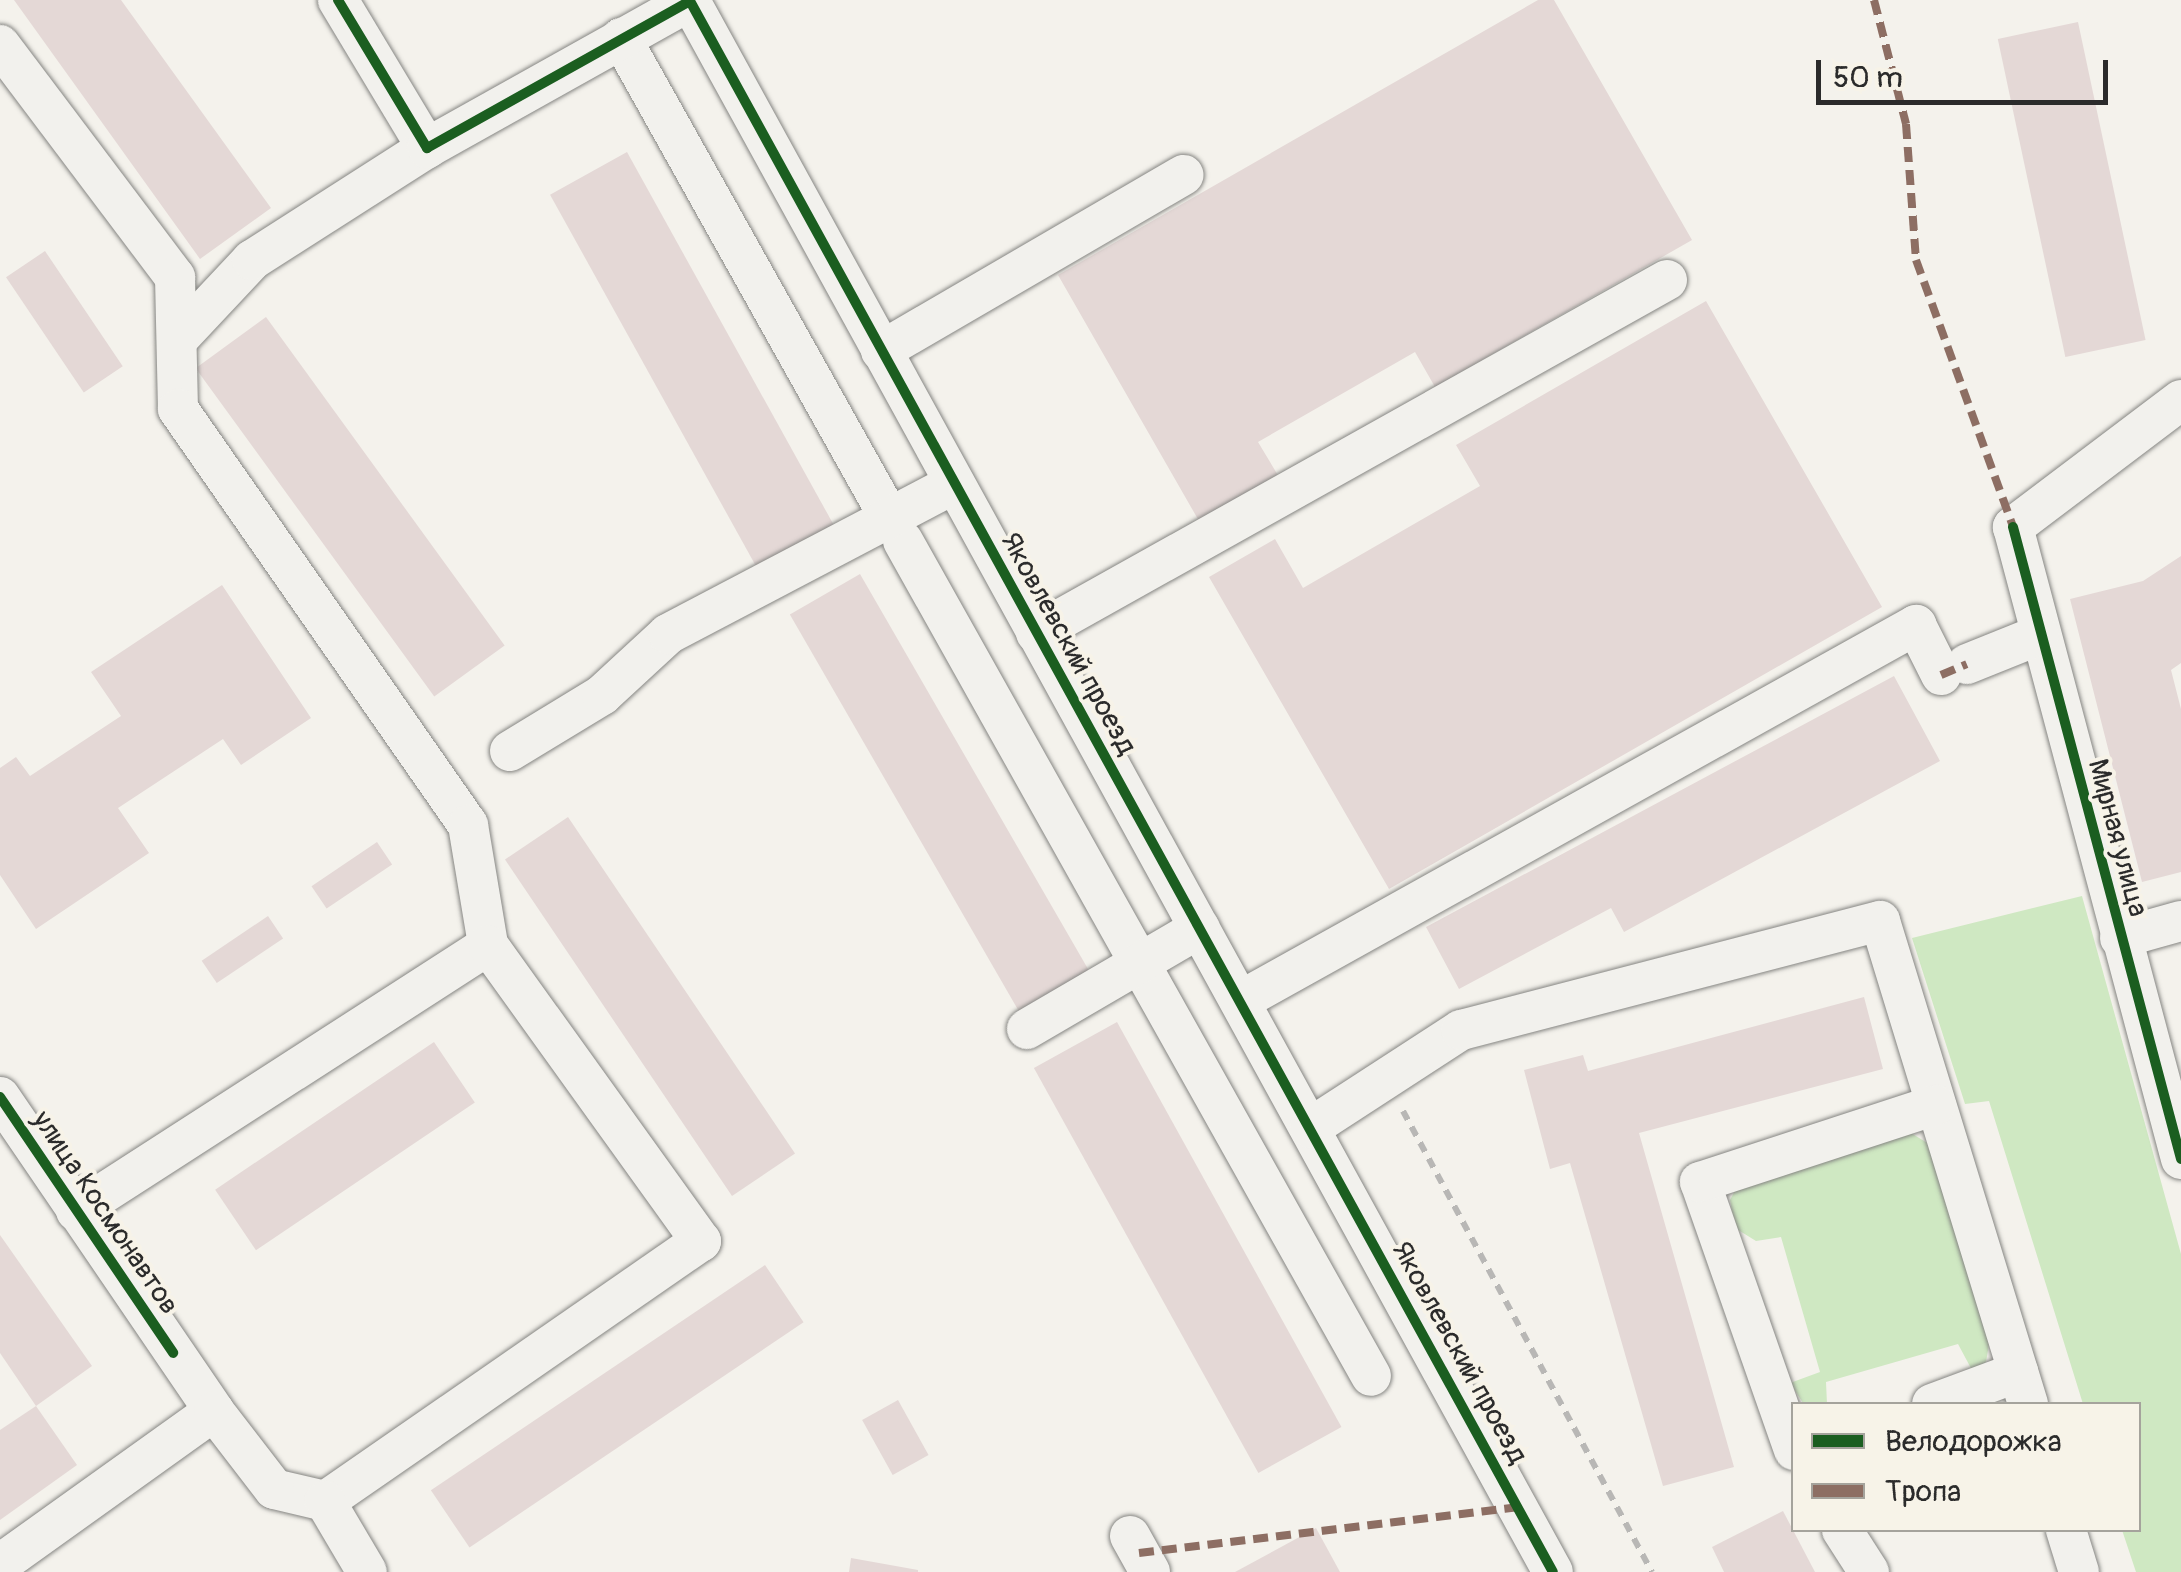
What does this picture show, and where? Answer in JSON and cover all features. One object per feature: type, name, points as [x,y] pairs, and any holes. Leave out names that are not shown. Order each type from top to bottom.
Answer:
[{"type":"street","points":[[338,0],[427,148]]},
{"type":"street","name":"Яковлевский проезд","points":[[176,340],[252,260],[427,148],[690,1],[1553,1572]]},
{"type":"street","points":[[621,38],[1371,1376]]},
{"type":"street","points":[[6,66],[175,277],[178,409],[468,825],[488,946],[701,1241],[325,1501],[367,1572]]},
{"type":"street","points":[[881,351],[1184,175]]},
{"type":"street","points":[[1036,632],[1668,280]]},
{"type":"street","name":"Мирная улица","points":[[2181,400],[2013,526],[2181,1159]]},
{"type":"street","points":[[510,751],[602,695],[668,634],[896,530],[954,484]]},
{"type":"street","points":[[1240,1002],[1916,625],[1954,669],[2039,635]]},
{"type":"street","points":[[1310,1128],[1461,1030],[1880,921],[2022,1388],[1943,1402]]},
{"type":"street","points":[[2120,938],[2181,922]]},
{"type":"street","points":[[1027,1030],[1200,928]]},
{"type":"street","points":[[76,1211],[488,946]]},
{"type":"street","name":"улица Космонавтов","points":[[0,1098],[214,1411],[274,1489],[325,1501]]},
{"type":"street","points":[[1791,1441],[1700,1182],[1936,1105]]},
{"type":"street","points":[[0,1564],[214,1411]]},
{"type":"street","points":[[1843,1532],[1869,1572]]},
{"type":"street","points":[[2067,1532],[2080,1572]]},
{"type":"street","points":[[1130,1536],[1150,1572]]},
{"type":"path","points":[[1385,1079],[1652,1572]]},
{"type":"green space","points":[[2082,896],[2181,1254],[2181,1572],[2136,1572],[2123,1532],[2141,1532],[2141,1402],[2082,1402],[1989,1101],[1965,1104],[1912,938]]},
{"type":"green space","points":[[1911,1133],[1929,1144],[1989,1344],[1986,1362],[1973,1372],[1958,1344],[1826,1382],[1827,1402],[1802,1402],[1790,1383],[1820,1372],[1781,1237],[1756,1241],[1735,1228],[1730,1200],[1740,1181]]},
{"type":"building","points":[[14,0],[121,0],[271,208],[200,259]]},
{"type":"building","points":[[1538,0],[1554,0],[1692,240],[1435,387],[1415,352],[1258,442],[1282,482],[1203,528],[1058,275]]},
{"type":"building","points":[[2078,22],[2146,340],[2065,357],[1998,39]]},
{"type":"building","points":[[627,152],[834,526],[758,569],[550,195]]},
{"type":"building","points":[[45,251],[123,366],[84,393],[6,277]]},
{"type":"building","points":[[1706,301],[1882,607],[1389,889],[1209,577],[1275,539],[1303,588],[1480,486],[1456,445]]},
{"type":"building","points":[[266,317],[505,645],[434,697],[196,368]]},
{"type":"building","points":[[2181,556],[2181,663],[2171,670],[2181,709],[2181,872],[2142,882],[2070,599],[2143,581]]},
{"type":"building","points":[[860,574],[1092,975],[1021,1015],[790,614]]},
{"type":"building","points":[[222,585],[311,718],[241,765],[223,739],[118,808],[149,853],[36,929],[0,875],[0,768],[16,757],[30,776],[121,716],[91,672]]},
{"type":"building","points":[[1894,676],[1940,761],[1624,932],[1611,908],[1459,989],[1426,927]]},
{"type":"building","points":[[568,817],[795,1154],[732,1196],[505,859]]},
{"type":"building","points":[[377,842],[392,864],[327,909],[312,886]]},
{"type":"building","points":[[268,916],[283,938],[217,983],[202,961]]},
{"type":"building","points":[[1864,997],[1883,1069],[1639,1133],[1734,1467],[1663,1486],[1570,1163],[1550,1169],[1524,1070],[1583,1055],[1588,1071]]},
{"type":"building","points":[[1117,1022],[1341,1427],[1258,1473],[1034,1068]]},
{"type":"building","points":[[434,1042],[475,1103],[256,1250],[215,1190]]},
{"type":"building","points":[[0,1235],[92,1366],[36,1406],[0,1353]]},
{"type":"building","points":[[765,1265],[804,1322],[469,1548],[431,1490]]},
{"type":"building","points":[[898,1400],[929,1455],[893,1475],[862,1420]]},
{"type":"building","points":[[36,1406],[77,1465],[0,1520],[0,1430]]},
{"type":"building","points":[[1783,1511],[1815,1572],[1724,1572],[1712,1547]]},
{"type":"building","points":[[1316,1528],[1340,1572],[1235,1572]]},
{"type":"building","points":[[851,1558],[918,1570],[918,1572],[849,1572]]},
{"type":"marked path","points":[[1874,0],[1906,124],[1916,260],[2013,527]]},
{"type":"marked path","points":[[1941,675],[1967,664]]},
{"type":"marked path","points":[[1139,1553],[1517,1507]]},
{"type":"cycle path","points":[[338,0],[427,148],[690,1],[1553,1572]]},
{"type":"cycle path","points":[[2013,527],[2181,1159]]},
{"type":"cycle path","points":[[0,1097],[173,1353]]}]
